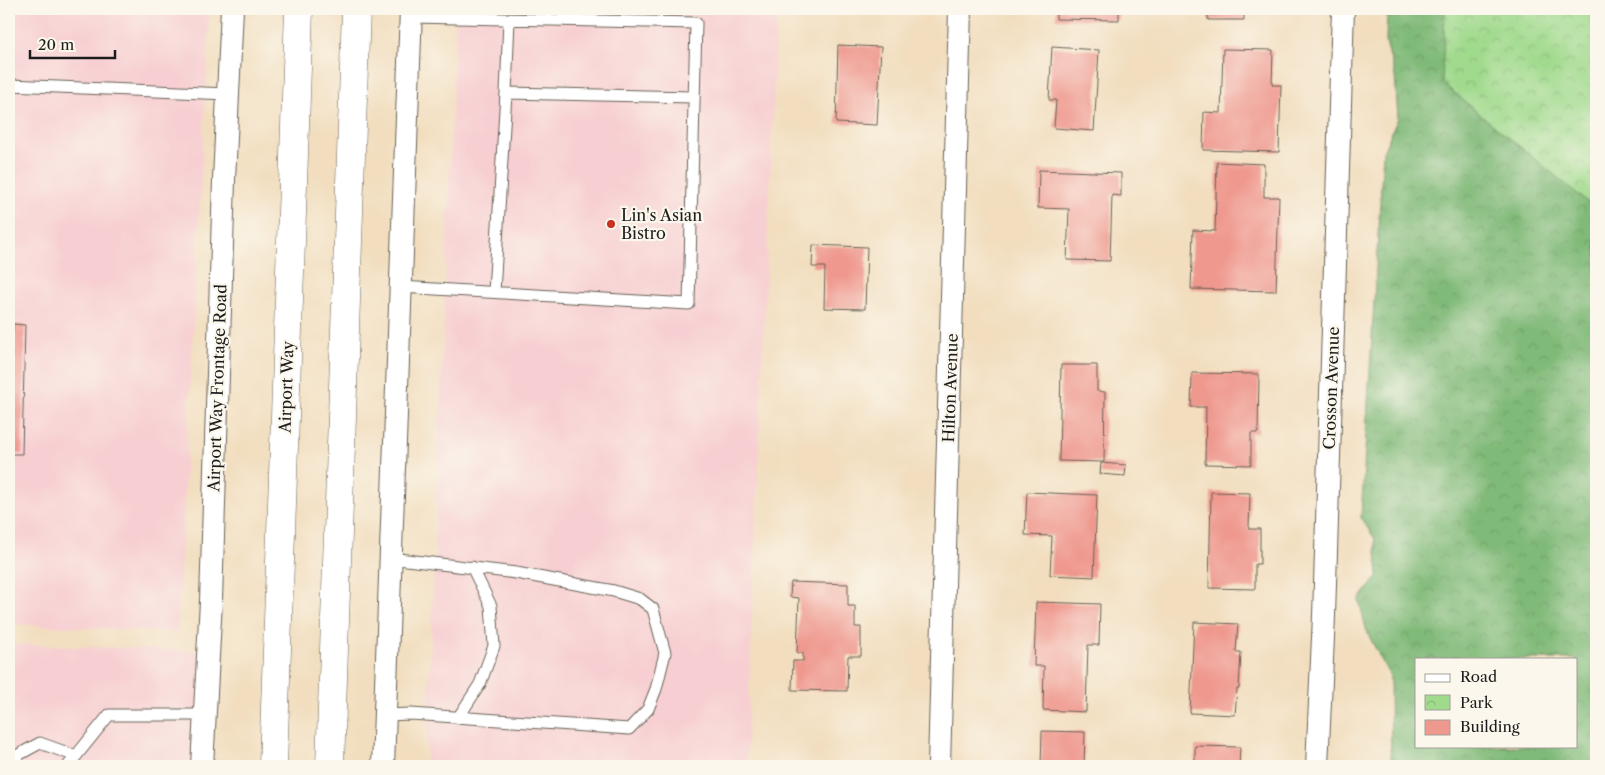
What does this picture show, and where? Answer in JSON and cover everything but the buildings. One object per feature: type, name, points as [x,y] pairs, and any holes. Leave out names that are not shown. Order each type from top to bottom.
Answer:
[{"type":"main road","name":"Airport Way","points":[[273,766],[299,9]]},
{"type":"main road","points":[[330,766],[356,9]]},
{"type":"street","name":"Airport Way Frontage Road","points":[[202,766],[211,601],[223,190],[232,9]]},
{"type":"street","name":"Hilton Avenue","points":[[939,766],[960,9]]},
{"type":"street","name":"Crosson Avenue","points":[[1316,766],[1324,616],[1343,9]]},
{"type":"street","points":[[383,766],[411,13]]},
{"type":"lane","points":[[400,287],[689,304],[696,23],[509,19],[411,13]]},
{"type":"lane","points":[[494,292],[509,19]]},
{"type":"lane","points":[[9,85],[228,94]]},
{"type":"lane","points":[[506,93],[693,97]]},
{"type":"lane","points":[[385,714],[411,714],[629,729],[648,709],[656,689],[665,653],[653,609],[640,599],[614,591],[516,573],[390,558]]},
{"type":"lane","points":[[458,718],[480,684],[494,646],[491,606],[472,567]]},
{"type":"lane","points":[[68,766],[109,715],[204,715]]},
{"type":"lane","points":[[9,760],[40,743],[76,756]]},
{"type":"shaded area","points":[[9,9],[210,9],[177,632],[9,624]]},
{"type":"shaded area","points":[[456,9],[777,9],[746,766],[426,766]]},
{"type":"shaded area","points":[[9,644],[200,651],[195,766],[9,766]]},
{"type":"green space","points":[[1387,9],[1462,9],[1442,83],[1596,209],[1596,766],[1391,766],[1390,677],[1367,632],[1359,600],[1378,576],[1375,539],[1361,518],[1383,152],[1398,118],[1395,76],[1386,42]]},
{"type":"green space","points":[[1445,9],[1596,9],[1596,209],[1442,83]]},
{"type":"place","name":"Lin's Asian Bistro","points":[[611,224]]}]
